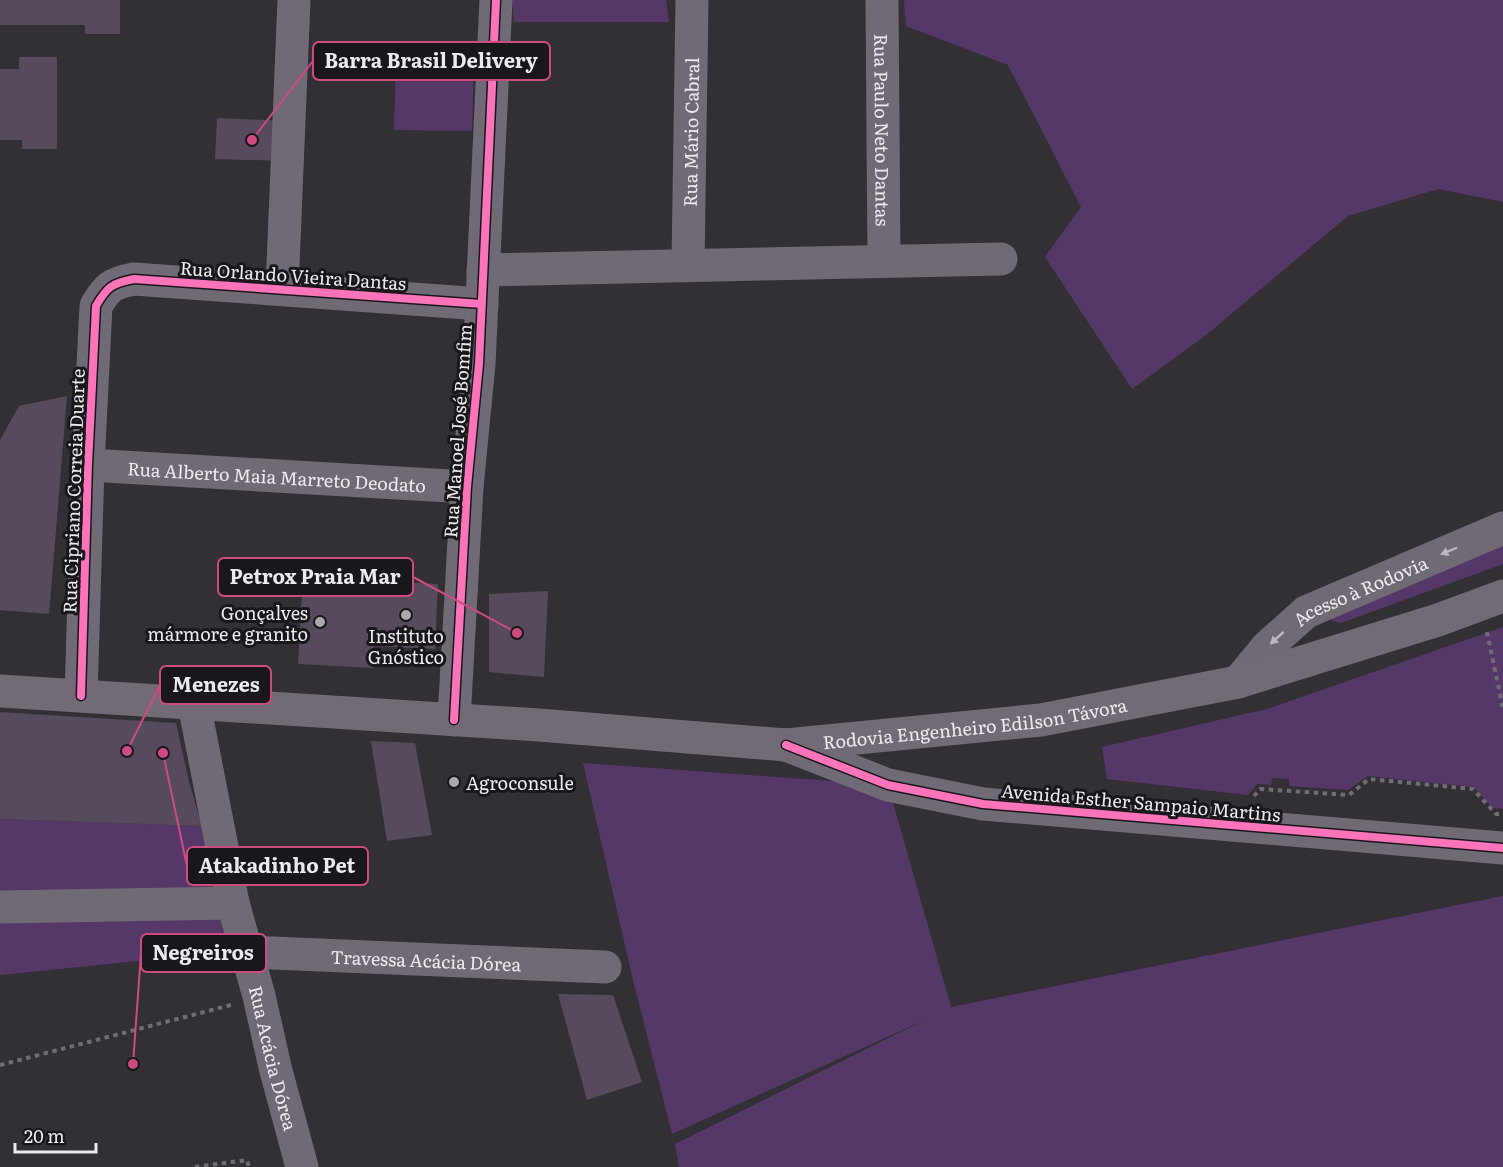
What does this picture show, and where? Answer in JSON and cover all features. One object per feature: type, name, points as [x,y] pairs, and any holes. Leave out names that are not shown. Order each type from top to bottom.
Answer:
[{"type":"main road","name":"Rodovia Engenheiro Edilson Távora","points":[[0,691],[454,720],[786,745],[1041,720],[1238,682],[1438,620],[1503,596]]},
{"type":"street","points":[[282,289],[294,0]]},
{"type":"street","name":"Rua Manoel José Bomfim","points":[[454,720],[467,487],[479,364],[496,0]]},
{"type":"street","name":"Rua Mário Cabral","points":[[687,264],[692,0]]},
{"type":"street","name":"Rua Paulo Neto Dantas","points":[[882,0],[884,261]]},
{"type":"street","points":[[483,270],[1001,259]]},
{"type":"street","name":"Rua Orlando Vieira Dantas","points":[[105,290],[117,282],[134,279],[482,304]]},
{"type":"street","name":"Rua Cipriano Correia Duarte","points":[[81,696],[88,465],[96,306],[105,290]]},
{"type":"street","name":"Rua Alberto Maia Marreto Deodato","points":[[88,465],[467,487]]},
{"type":"street","name":"Acesso à Rodovia","points":[[1238,682],[1267,647],[1306,612],[1503,528]]},
{"type":"street","name":"Rua Acácia Dórea","points":[[194,704],[233,903],[302,1167]]},
{"type":"street","name":"Avenida Esther Sampaio Martins","points":[[786,745],[888,785],[982,804],[1503,848]]},
{"type":"street","points":[[0,907],[233,903]]},
{"type":"street","name":"Travessa Acácia Dórea","points":[[246,952],[605,966]]},
{"type":"path","points":[[1486,625],[1503,709]]},
{"type":"path","points":[[1260,789],[1349,795],[1369,779],[1473,789],[1496,814],[1503,814]]},
{"type":"path","points":[[0,1065],[237,1003]]},
{"type":"path","points":[[195,1167],[247,1161],[249,1167]]},
{"type":"shaded area","points":[[512,0],[666,0],[669,22],[514,22]]},
{"type":"shaded area","points":[[904,0],[1503,0],[1503,202],[1438,189],[1348,216],[1205,336],[1132,389],[1045,257],[1081,207],[1008,65],[906,26]]},
{"type":"shaded area","points":[[396,58],[474,61],[472,131],[394,130]]},
{"type":"shaded area","points":[[1503,540],[1503,564],[1341,623],[1330,620],[1337,611]]},
{"type":"shaded area","points":[[1503,627],[1503,809],[1492,808],[1474,787],[1368,776],[1348,790],[1289,786],[1289,779],[1272,778],[1271,785],[1257,784],[1248,795],[1107,779],[1102,747],[1267,709]]},
{"type":"shaded area","points":[[583,763],[888,785],[951,1007],[1503,896],[1503,1167],[679,1167],[675,1144],[927,1019],[672,1134],[632,976]]},
{"type":"shaded area","points":[[0,819],[202,826],[235,951],[0,975]]},
{"type":"building","points":[[0,0],[120,0],[120,34],[85,34],[85,25],[0,25]]},
{"type":"building","points":[[19,57],[57,57],[57,149],[22,149],[22,140],[0,140],[0,69],[19,69]]},
{"type":"building","points":[[217,118],[288,121],[286,161],[215,159]]},
{"type":"building","points":[[67,396],[49,614],[0,610],[0,440],[19,406]]},
{"type":"building","points":[[303,577],[438,584],[435,649],[374,646],[373,668],[298,664]]},
{"type":"building","points":[[548,591],[544,677],[489,672],[489,594]]},
{"type":"building","points":[[0,712],[176,723],[189,782],[202,826],[0,819]]},
{"type":"building","points":[[371,741],[415,743],[432,835],[387,841]]},
{"type":"building","points":[[558,994],[613,995],[642,1082],[587,1100]]},
{"type":"cycle path","points":[[454,720],[467,487],[479,364],[496,0]]},
{"type":"cycle path","points":[[81,696],[88,465],[96,306],[107,290],[115,284],[134,279],[482,304]]},
{"type":"cycle path","points":[[786,745],[888,785],[983,804],[1503,848]]},
{"type":"place","name":"Barra Brasil Delivery","points":[[252,140]]},
{"type":"place","name":"Instituto Gnóstico","points":[[406,615]]},
{"type":"place","name":"Gonçalves mármore e granito","points":[[320,622]]},
{"type":"place","name":"Petrox Praia Mar","points":[[517,633]]},
{"type":"place","name":"Menezes","points":[[127,751]]},
{"type":"place","name":"Atakadinho Pet","points":[[163,753]]},
{"type":"place","name":"Agroconsule","points":[[454,782]]},
{"type":"place","name":"Negreiros","points":[[133,1064]]}]
